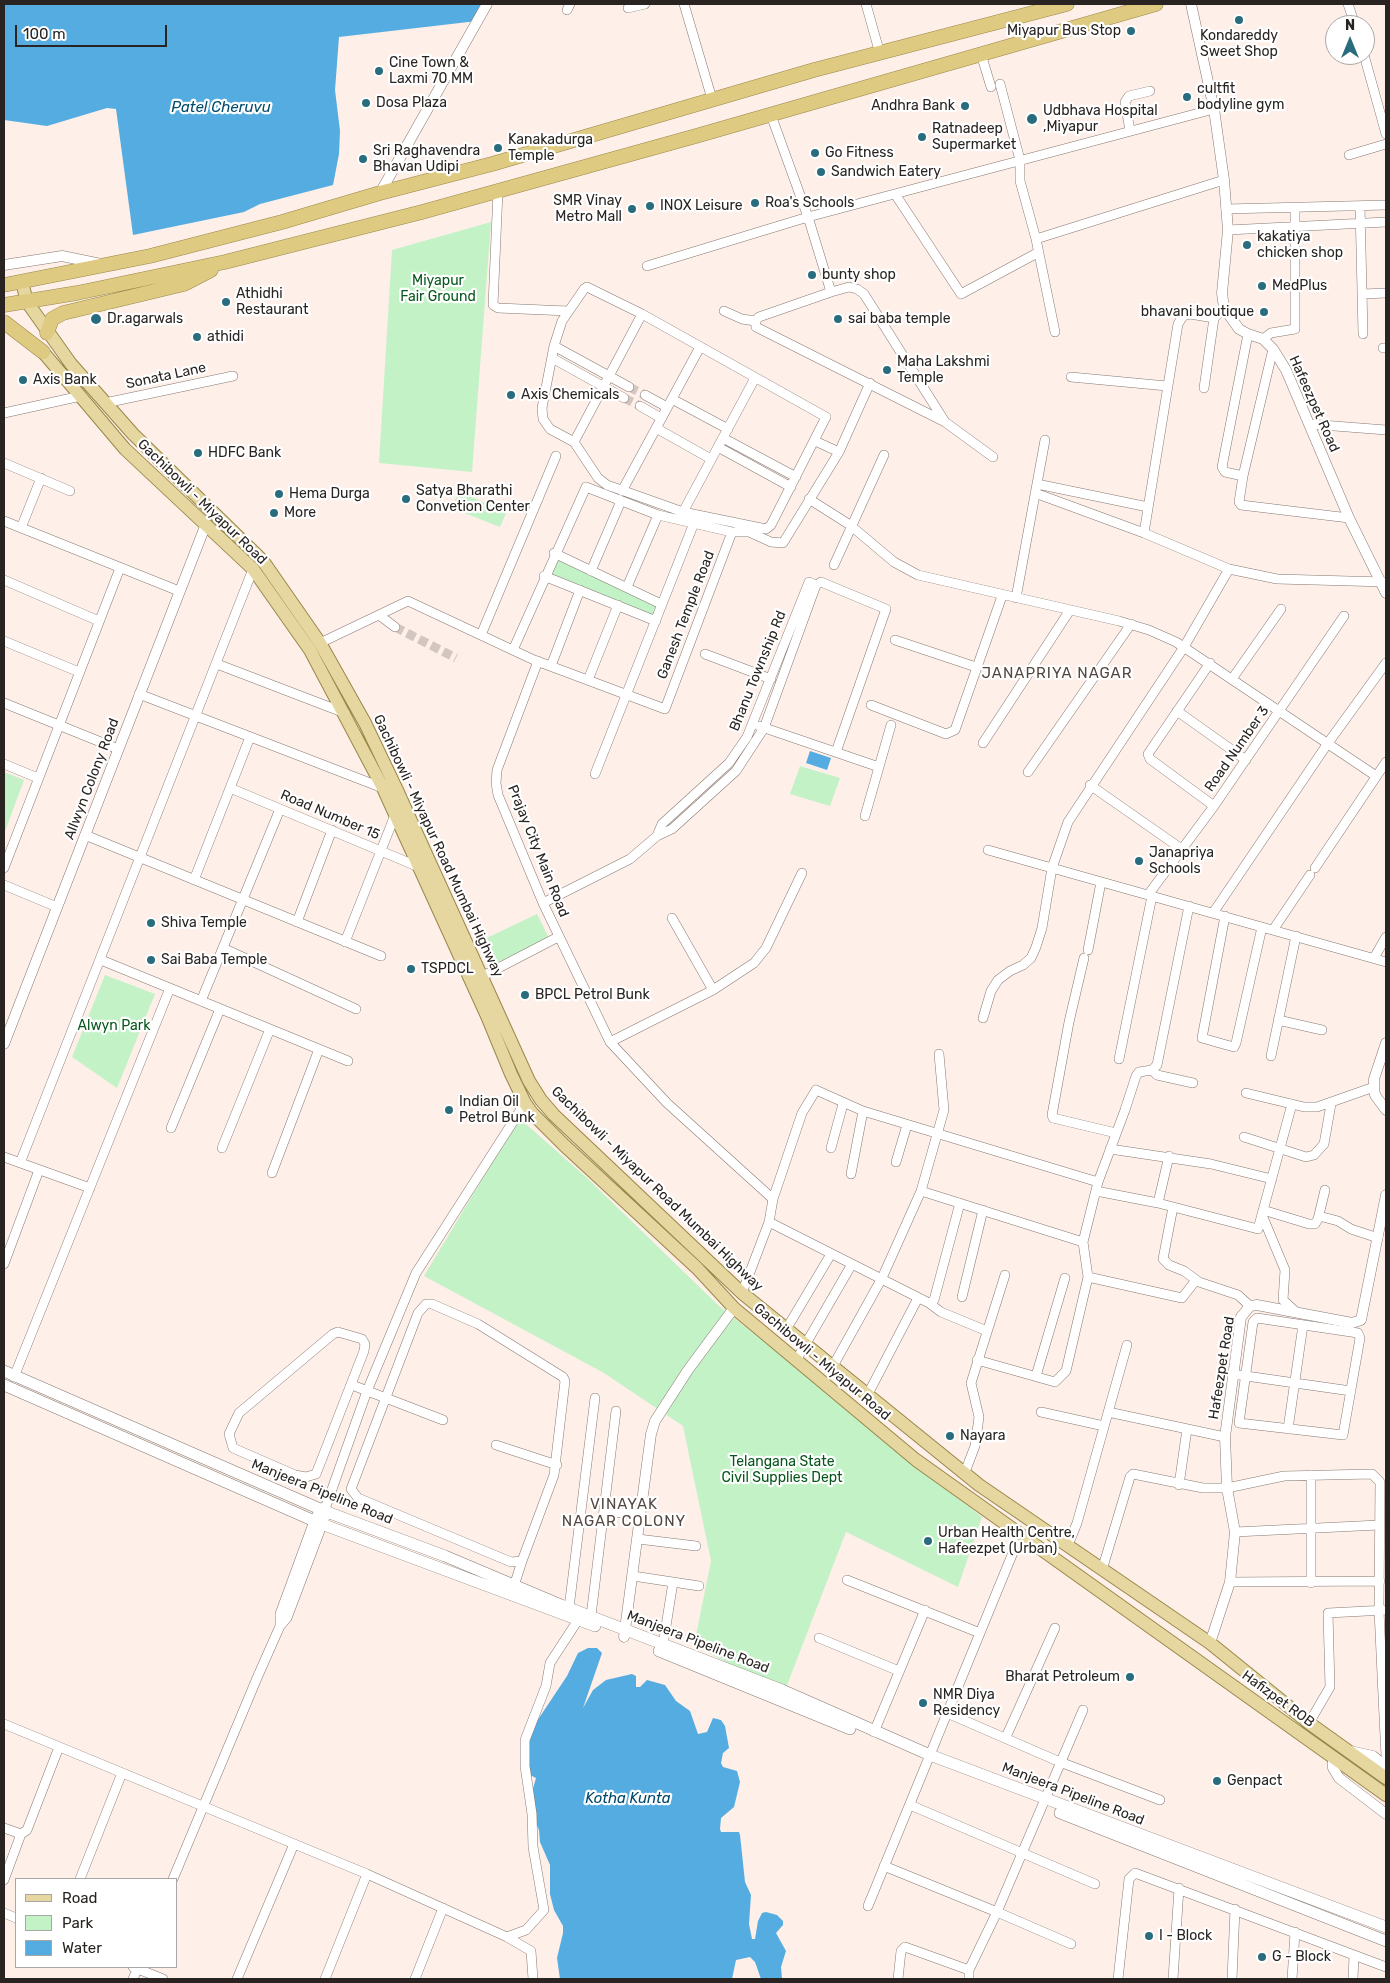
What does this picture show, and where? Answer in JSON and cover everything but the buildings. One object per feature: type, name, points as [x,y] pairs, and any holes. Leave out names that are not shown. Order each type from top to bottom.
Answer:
[{"type":"highway","points":[[4,285],[150,256],[272,224],[492,164],[712,99],[1068,4]]},
{"type":"highway","points":[[5,302],[28,302],[225,262],[498,191],[1156,4]]},
{"type":"highway","points":[[47,333],[52,320],[64,313],[184,284],[225,262]]},
{"type":"highway","points":[[4,322],[43,352]]},
{"type":"main road","name":"Gachibowli - Miyapur Road Mumbai Highway","points":[[22,282],[28,302],[47,333],[71,364],[133,434],[263,561],[320,643],[365,723],[483,976],[529,1081],[541,1100],[742,1293],[979,1485],[1210,1643],[1309,1723],[1386,1778]]},
{"type":"main road","name":"Gachibowli - Miyapur Road","points":[[43,352],[125,449],[253,569],[310,650],[383,788],[525,1103],[564,1145],[680,1252],[734,1308],[916,1460],[1205,1665]]},
{"type":"main road","points":[[680,1252],[690,1243]]},
{"type":"main road","name":"Manjeera Pipeline Road","points":[[9,1374],[324,1509],[444,1556],[460,1570],[578,1620],[663,1645],[782,1690],[929,1759]]},
{"type":"main road","name":"Manjeera Pipeline Road","points":[[4,1385],[318,1523],[514,1586],[591,1616],[625,1633],[786,1702],[1312,1906],[1386,1941]]},
{"type":"main road","points":[[67,1412],[72,1402]]},
{"type":"main road","name":"Hafizpet ROB","points":[[1205,1665],[1288,1727],[1386,1795]]},
{"type":"main road","name":"Manjeera Pipeline Road","points":[[1312,1906],[1386,1928]]},
{"type":"street","points":[[380,193],[487,4]]},
{"type":"street","points":[[628,8],[645,4]]},
{"type":"street","points":[[684,4],[712,99]]},
{"type":"street","points":[[866,4],[880,54]]},
{"type":"street","points":[[1191,4],[1214,109],[1224,180],[1228,230],[1222,294],[1224,308],[1233,323],[1248,334],[1263,338],[1272,333],[1294,329],[1294,208]]},
{"type":"street","points":[[982,54],[991,87]]},
{"type":"street","points":[[1367,65],[1386,131]]},
{"type":"street","points":[[1000,84],[1020,160],[1020,181],[1036,239],[1055,332]]},
{"type":"street","points":[[1130,131],[1124,102],[1129,96],[1150,91]]},
{"type":"street","points":[[647,266],[808,217],[1214,109]]},
{"type":"street","points":[[770,115],[808,217],[831,292]]},
{"type":"street","points":[[1349,155],[1386,144]]},
{"type":"street","points":[[1036,239],[1224,180]]},
{"type":"street","points":[[498,191],[493,305],[498,308],[568,311]]},
{"type":"street","points":[[896,194],[961,294],[1039,252]]},
{"type":"street","points":[[1226,209],[1386,205]]},
{"type":"street","points":[[1360,206],[1363,334]]},
{"type":"street","points":[[1228,230],[1295,225],[1386,222]]},
{"type":"street","points":[[4,265],[62,256],[106,264]]},
{"type":"street","points":[[587,287],[642,314],[826,417],[771,526],[766,529],[683,512],[607,485],[598,478],[574,442],[550,429],[543,419],[542,408],[554,346],[568,311],[584,289],[587,287]]},
{"type":"street","points":[[724,311],[742,320],[755,321],[759,317],[831,292],[849,287],[857,289],[864,294],[945,422]]},
{"type":"street","points":[[1363,294],[1386,294]]},
{"type":"street","points":[[1204,388],[1214,318],[1224,308]]},
{"type":"street","points":[[574,442],[642,314]]},
{"type":"street","points":[[1144,533],[1178,324],[1183,316],[1190,314],[1214,318]]},
{"type":"street","points":[[755,321],[756,327],[945,422],[993,457]]},
{"type":"street","points":[[1243,476],[1225,472],[1222,467],[1248,334]]},
{"type":"street","name":"Hafeezpet Road","points":[[1263,338],[1273,349],[1286,370],[1349,518],[1383,582],[1386,593]]},
{"type":"street","points":[[554,346],[629,387]]},
{"type":"street","points":[[622,491],[700,347]]},
{"type":"street","points":[[1273,349],[1238,499],[1241,505],[1349,518]]},
{"type":"street","points":[[552,358],[624,398]]},
{"type":"street","name":"Sonata Lane","points":[[105,403],[233,376]]},
{"type":"street","points":[[1071,376],[1167,386]]},
{"type":"street","points":[[683,512],[756,378]]},
{"type":"street","points":[[513,650],[554,553],[586,488],[658,515],[732,532],[749,532],[772,542],[782,543],[839,452],[870,383]]},
{"type":"street","points":[[645,395],[669,403],[728,429]]},
{"type":"street","points":[[4,413],[81,396]]},
{"type":"street","points":[[640,406],[661,418]]},
{"type":"street","points":[[1309,424],[1386,430]]},
{"type":"street","points":[[656,428],[711,459]]},
{"type":"street","points":[[1016,598],[1045,440]]},
{"type":"street","points":[[815,441],[839,452]]},
{"type":"street","points":[[720,443],[796,477]]},
{"type":"street","points":[[720,443],[791,487]]},
{"type":"street","points":[[834,565],[884,454]]},
{"type":"street","points":[[481,635],[556,456]]},
{"type":"street","points":[[4,463],[70,491]]},
{"type":"street","points":[[21,528],[41,478]]},
{"type":"street","points":[[1036,489],[1148,506]]},
{"type":"street","points":[[1036,489],[1229,569],[1278,579],[1383,582]]},
{"type":"street","points":[[809,499],[851,526],[894,562],[918,575],[1002,596],[1130,624],[1149,630],[1184,647],[1376,776]]},
{"type":"street","points":[[592,570],[621,502]]},
{"type":"street","points":[[627,587],[658,515]]},
{"type":"street","points":[[4,521],[179,592]]},
{"type":"street","points":[[595,774],[694,523]]},
{"type":"street","name":"Allwyn Colony Road","points":[[4,1044],[206,524]]},
{"type":"street","name":"Ganesh Temple Road","points":[[626,694],[665,709],[732,532]]},
{"type":"street","points":[[554,553],[661,604]]},
{"type":"street","points":[[4,868],[120,568]]},
{"type":"street","points":[[20,1163],[253,569]]},
{"type":"street","points":[[983,1018],[991,991],[998,980],[1010,971],[1023,965],[1034,952],[1042,928],[1052,868],[1068,822],[1090,785],[1184,647],[1229,569]]},
{"type":"street","points":[[544,576],[656,620]]},
{"type":"street","points":[[4,580],[99,621]]},
{"type":"street","name":"Bhanu Township Rd","points":[[542,903],[630,859],[657,836],[672,829],[736,771],[764,728],[816,585],[809,582],[754,724],[728,763],[662,824],[657,836]]},
{"type":"street","points":[[816,585],[821,582],[886,609],[836,752]]},
{"type":"street","points":[[552,666],[580,590]]},
{"type":"street","points":[[871,705],[946,734],[955,730],[1002,596]]},
{"type":"street","points":[[320,643],[408,601],[538,661],[626,694]]},
{"type":"street","points":[[588,680],[618,605]]},
{"type":"street","points":[[1232,679],[1281,608]]},
{"type":"street","points":[[983,743],[1070,610]]},
{"type":"street","points":[[379,615],[395,627]]},
{"type":"street","name":"Road Number 3","points":[[1150,895],[1280,712],[1344,616]]},
{"type":"street","points":[[1028,772],[1130,624]]},
{"type":"street","points":[[895,640],[976,667]]},
{"type":"street","points":[[4,641],[79,672]]},
{"type":"street","points":[[705,654],[771,679]]},
{"type":"street","name":"Prajay City Main Road","points":[[538,661],[497,770],[496,783],[498,795],[542,903],[610,1042],[667,1103],[773,1199]]},
{"type":"street","points":[[1210,663],[1176,710],[1148,754],[1150,759],[1214,806]]},
{"type":"street","points":[[1213,913],[1328,743],[1386,663]]},
{"type":"street","points":[[217,664],[345,713]]},
{"type":"street","points":[[139,694],[383,788]]},
{"type":"street","points":[[4,702],[118,749]]},
{"type":"street","points":[[1176,710],[1246,760]]},
{"type":"street","points":[[754,724],[764,728]]},
{"type":"street","points":[[865,816],[891,724]]},
{"type":"street","name":"Bhanu Township Rd","points":[[764,728],[879,767]]},
{"type":"street","points":[[194,880],[250,737]]},
{"type":"street","points":[[1273,930],[1386,762]]},
{"type":"street","points":[[4,764],[38,778]]},
{"type":"street","points":[[1090,785],[1183,850]]},
{"type":"street","name":"Road Number 15","points":[[230,788],[419,867]]},
{"type":"street","points":[[201,1001],[280,809]]},
{"type":"street","points":[[345,942],[395,815]]},
{"type":"street","points":[[297,922],[332,830]]},
{"type":"street","points":[[84,836],[380,956]]},
{"type":"street","points":[[988,850],[1386,962]]},
{"type":"street","points":[[610,1042],[713,990],[736,977],[754,963],[760,956],[802,873]]},
{"type":"street","points":[[1101,882],[1069,1022],[1052,1115],[1053,1118],[1116,1133]]},
{"type":"street","points":[[4,886],[57,907]]},
{"type":"street","points":[[1119,1059],[1150,895]]},
{"type":"street","points":[[977,1360],[1055,1382],[1066,1371],[1088,1277],[1083,1242],[1097,1186],[1136,1076],[1139,1072],[1152,1070],[1157,1065],[1189,906]]},
{"type":"street","points":[[1225,916],[1202,1038],[1234,1047],[1262,927]]},
{"type":"street","points":[[672,918],[713,990]]},
{"type":"street","points":[[1271,1056],[1296,936]]},
{"type":"street","points":[[483,976],[558,937]]},
{"type":"street","points":[[1374,958],[1386,937]]},
{"type":"street","points":[[223,948],[356,1009]]},
{"type":"street","points":[[101,960],[348,1061]]},
{"type":"street","points":[[9,1374],[90,1188],[170,988]]},
{"type":"street","points":[[171,1128],[220,1009]]},
{"type":"street","points":[[1278,1020],[1322,1030]]},
{"type":"street","points":[[222,1148],[270,1029]]},
{"type":"street","points":[[1386,1043],[1374,1079],[1375,1095],[1386,1110]]},
{"type":"street","points":[[272,1173],[319,1049]]},
{"type":"street","points":[[833,1366],[882,1278],[921,1191],[944,1110],[939,1054]]},
{"type":"street","points":[[1152,1070],[1157,1074],[1193,1083]]},
{"type":"street","points":[[1246,1093],[1292,1104],[1316,1107],[1331,1104],[1374,1087]]},
{"type":"street","points":[[742,1293],[769,1222],[773,1199],[802,1113],[816,1090],[843,1104],[863,1111],[1097,1186],[1258,1229],[1292,1104]]},
{"type":"street","points":[[173,1878],[202,1806],[280,1626],[287,1618],[318,1523],[367,1391],[416,1273],[525,1103]]},
{"type":"street","points":[[831,1148],[843,1104]]},
{"type":"street","points":[[1244,1137],[1306,1157],[1314,1155],[1324,1144],[1331,1104]]},
{"type":"street","points":[[850,1174],[863,1111]]},
{"type":"street","points":[[896,1162],[907,1125]]},
{"type":"street","points":[[1110,1149],[1169,1156],[1272,1179]]},
{"type":"street","points":[[1158,1203],[1169,1156]]},
{"type":"street","points":[[4,1157],[90,1188]]},
{"type":"street","points":[[4,1264],[40,1170]]},
{"type":"street","points":[[1263,1213],[1315,1224],[1319,1216],[1325,1190]]},
{"type":"street","points":[[921,1191],[1083,1242]]},
{"type":"street","name":"Hafeezpet Road","points":[[1210,1643],[1230,1582],[1235,1532],[1227,1488],[1226,1437],[1239,1375],[1240,1321],[1250,1306],[1296,1312],[1352,1323],[1361,1320],[1386,1195]]},
{"type":"street","points":[[930,1303],[934,1300],[960,1203]]},
{"type":"street","points":[[1173,1207],[1163,1259],[1169,1265],[1184,1271],[1196,1280],[1238,1295],[1250,1306]]},
{"type":"street","points":[[962,1297],[983,1210]]},
{"type":"street","points":[[1263,1213],[1285,1270],[1283,1300],[1296,1312]]},
{"type":"street","points":[[1319,1216],[1338,1221],[1351,1229],[1378,1238]]},
{"type":"street","points":[[769,1222],[930,1303],[941,1312],[987,1331]]},
{"type":"street","points":[[787,1328],[832,1254]]},
{"type":"street","points":[[797,1359],[807,1345],[852,1264]]},
{"type":"street","points":[[965,1472],[975,1446],[979,1417],[971,1383],[1005,1275]]},
{"type":"street","points":[[1088,1277],[1182,1298],[1196,1280]]},
{"type":"street","points":[[1036,1376],[1065,1278]]},
{"type":"street","points":[[868,1394],[918,1298]]},
{"type":"street","points":[[514,1586],[557,1465],[566,1386],[563,1377],[478,1324],[432,1304],[426,1304],[418,1313],[351,1485],[354,1494],[358,1498],[511,1562],[522,1561]]},
{"type":"street","points":[[625,1633],[651,1434],[656,1421],[688,1370],[734,1308]]},
{"type":"street","points":[[1257,1318],[1303,1325],[1358,1332],[1360,1338],[1343,1435],[1239,1423],[1239,1375],[1253,1322],[1257,1318]]},
{"type":"street","points":[[1240,1321],[1253,1322]]},
{"type":"street","points":[[1288,1429],[1303,1325]]},
{"type":"street","points":[[347,1333],[362,1339],[365,1344],[352,1385],[316,1474],[312,1476],[296,1474],[233,1448],[229,1434],[239,1413],[333,1334],[347,1333]]},
{"type":"street","points":[[1068,1545],[1078,1518],[1127,1344]]},
{"type":"street","points":[[1239,1375],[1351,1391]]},
{"type":"street","points":[[352,1385],[443,1420]]},
{"type":"street","points":[[570,1608],[594,1398]]},
{"type":"street","points":[[591,1616],[616,1411]]},
{"type":"street","points":[[1041,1412],[1104,1426]]},
{"type":"street","points":[[1108,1412],[1226,1437]]},
{"type":"street","points":[[1179,1485],[1187,1429]]},
{"type":"street","points":[[496,1445],[557,1465]]},
{"type":"street","points":[[1102,1570],[1130,1477],[1138,1474],[1179,1485],[1227,1488],[1284,1476],[1372,1474],[1380,1482],[1383,1504],[1379,1525],[1386,1756]]},
{"type":"street","points":[[1311,1474],[1311,1583]]},
{"type":"street","points":[[604,1511],[641,1515]]},
{"type":"street","points":[[1235,1532],[1310,1530],[1379,1525]]},
{"type":"street","points":[[868,1906],[1021,1533]]},
{"type":"street","points":[[638,1538],[696,1546]]},
{"type":"street","points":[[633,1576],[699,1586]]},
{"type":"street","points":[[847,1580],[980,1633]]},
{"type":"street","points":[[1230,1582],[1311,1583],[1380,1581]]},
{"type":"street","points":[[663,1645],[673,1582]]},
{"type":"street","points":[[874,1732],[925,1610]]},
{"type":"street","points":[[1309,1723],[1330,1687],[1328,1613],[1383,1610]]},
{"type":"street","points":[[507,1938],[526,1930],[544,1910],[533,1847],[532,1814],[525,1766],[525,1740],[546,1686],[550,1664],[578,1620]]},
{"type":"street","points":[[1006,1737],[1055,1628]]},
{"type":"street","points":[[820,1638],[899,1671]]},
{"type":"street","points":[[898,1979],[901,1951],[905,1947],[969,1975],[1083,1710]]},
{"type":"street","points":[[948,1713],[1060,1762],[1160,1800]]},
{"type":"street","points":[[4,1724],[367,1874],[507,1938],[531,1951],[533,1979]]},
{"type":"street","points":[[4,1880],[20,1834],[27,1830],[59,1747]]},
{"type":"street","points":[[1353,1754],[1373,1756],[1386,1766]]},
{"type":"street","points":[[1333,1757],[1333,1768],[1339,1778],[1386,1814]]},
{"type":"street","points":[[80,1878],[122,1773]]},
{"type":"street","points":[[910,1805],[1022,1855],[1095,1884]]},
{"type":"street","points":[[4,1828],[20,1834]]},
{"type":"street","points":[[237,1979],[294,1844]]},
{"type":"street","points":[[884,1866],[1071,1944]]},
{"type":"street","points":[[1118,1979],[1129,1879],[1135,1873],[1386,1967]]},
{"type":"street","points":[[325,1979],[367,1874]]},
{"type":"street","points":[[1173,1979],[1179,1888]]},
{"type":"street","points":[[414,1979],[443,1908]]},
{"type":"street","points":[[1232,1979],[1235,1909]]},
{"type":"street","points":[[1292,1979],[1295,1932]]},
{"type":"street","points":[[1353,1979],[1354,1954]]},
{"type":"street","points":[[138,1968],[163,1979]]},
{"type":"green space","name":"Miyapur Fair Ground","points":[[491,222],[472,472],[379,463],[392,250]]},
{"type":"green space","points":[[458,492],[507,511],[500,527],[452,508]]},
{"type":"green space","points":[[554,553],[661,604],[656,621],[544,576]]},
{"type":"green space","points":[[800,766],[840,778],[830,806],[790,794]]},
{"type":"green space","points":[[4,772],[24,780],[4,834]]},
{"type":"green space","points":[[537,914],[549,938],[490,966],[478,942]]},
{"type":"green space","name":"Alwyn Park","points":[[105,975],[155,994],[117,1088],[72,1057]]},
{"type":"green space","name":"Telangana State Civil Supplies Dept","points":[[519,1118],[586,1177],[718,1305],[982,1517],[958,1587],[846,1532],[784,1693],[694,1645],[711,1561],[683,1426],[604,1373],[424,1276]]},
{"type":"water","name":"Patel Cheruvu","points":[[4,4],[481,4],[477,21],[339,37],[335,90],[340,131],[339,154],[333,185],[260,204],[244,212],[133,235],[116,109],[107,108],[47,126],[4,120]]},
{"type":"water","points":[[810,751],[831,758],[827,770],[806,763]]},
{"type":"water","name":"Kotha Kunta","points":[[588,1648],[597,1648],[602,1653],[583,1708],[593,1690],[606,1680],[632,1674],[636,1676],[636,1687],[640,1687],[647,1680],[665,1685],[676,1701],[690,1711],[698,1734],[707,1732],[713,1718],[721,1720],[725,1726],[729,1748],[723,1753],[721,1763],[723,1767],[737,1771],[740,1782],[734,1807],[721,1818],[720,1829],[721,1832],[739,1832],[740,1835],[745,1882],[751,1895],[749,1924],[752,1939],[755,1939],[758,1921],[762,1913],[766,1912],[777,1915],[783,1921],[783,1925],[776,1933],[786,1951],[781,1967],[782,1979],[761,1979],[755,1962],[750,1957],[736,1960],[732,1979],[560,1979],[557,1958],[563,1926],[554,1910],[550,1894],[550,1865],[540,1842],[539,1830],[533,1815],[532,1792],[536,1778],[530,1775],[528,1745],[535,1724],[567,1676],[578,1653]]},
{"type":"tunnel","points":[[629,387],[645,395]]},
{"type":"tunnel","points":[[624,398],[640,406]]},
{"type":"tunnel","points":[[395,627],[456,658]]},
{"type":"place","name":"Kondareddy Sweet Shop","points":[[1239,20]]},
{"type":"place","name":"Miyapur Bus Stop","points":[[1131,31]]},
{"type":"place","name":"Cine Town & Laxmi 70 MM","points":[[379,71]]},
{"type":"place","name":"cultfit bodyline gym","points":[[1187,97]]},
{"type":"place","name":"Dosa Plaza","points":[[366,103]]},
{"type":"place","name":"Andhra Bank","points":[[965,106]]},
{"type":"place","name":"Udbhava Hospital ,Miyapur","points":[[1032,119]]},
{"type":"place","name":"Ratnadeep Supermarket","points":[[922,137]]},
{"type":"place","name":"Kanakadurga Temple","points":[[498,148]]},
{"type":"place","name":"Go Fitness","points":[[815,153]]},
{"type":"place","name":"Sri Raghavendra Bhavan Udipi","points":[[363,159]]},
{"type":"place","name":"Sandwich Eatery","points":[[821,172]]},
{"type":"place","name":"Roa's Schools","points":[[755,203]]},
{"type":"place","name":"INOX Leisure","points":[[650,206]]},
{"type":"place","name":"SMR Vinay Metro Mall","points":[[632,209]]},
{"type":"place","name":"kakatiya chicken shop","points":[[1247,245]]},
{"type":"place","name":"bunty shop","points":[[812,275]]},
{"type":"place","name":"MedPlus","points":[[1262,286]]},
{"type":"place","name":"Athidhi Restaurant","points":[[226,302]]},
{"type":"place","name":"bhavani boutique","points":[[1264,312]]},
{"type":"place","name":"Dr.agarwals","points":[[96,319]]},
{"type":"place","name":"sai baba temple","points":[[838,319]]},
{"type":"place","name":"athidi","points":[[197,337]]},
{"type":"place","name":"Maha Lakshmi Temple","points":[[887,370]]},
{"type":"place","name":"Axis Bank","points":[[23,380]]},
{"type":"place","name":"Axis Chemicals","points":[[511,395]]},
{"type":"place","name":"HDFC Bank","points":[[198,453]]},
{"type":"place","name":"Hema Durga","points":[[279,494]]},
{"type":"place","name":"Satya Bharathi Convetion Center","points":[[406,499]]},
{"type":"place","name":"More","points":[[274,513]]},
{"type":"place","name":"Janapriya Schools","points":[[1139,861]]},
{"type":"place","name":"Shiva Temple","points":[[151,923]]},
{"type":"place","name":"Sai Baba Temple","points":[[151,960]]},
{"type":"place","name":"TSPDCL","points":[[411,969]]},
{"type":"place","name":"BPCL Petrol Bunk","points":[[525,995]]},
{"type":"place","name":"Indian Oil Petrol Bunk","points":[[449,1110]]},
{"type":"place","name":"Nayara","points":[[950,1436]]},
{"type":"place","name":"Urban Health Centre, Hafeezpet (Urban)","points":[[928,1541]]},
{"type":"place","name":"Bharat Petroleum","points":[[1130,1677]]},
{"type":"place","name":"NMR Diya Residency","points":[[923,1703]]},
{"type":"place","name":"Genpact","points":[[1217,1781]]},
{"type":"place","name":"I - Block","points":[[1149,1936]]},
{"type":"place","name":"G - Block","points":[[1262,1957]]},
{"type":"district","name":"JANAPRIYA NAGAR","points":[[1057,674]]},
{"type":"district","name":"VINAYAK NAGAR COLONY","points":[[624,1514]]}]
